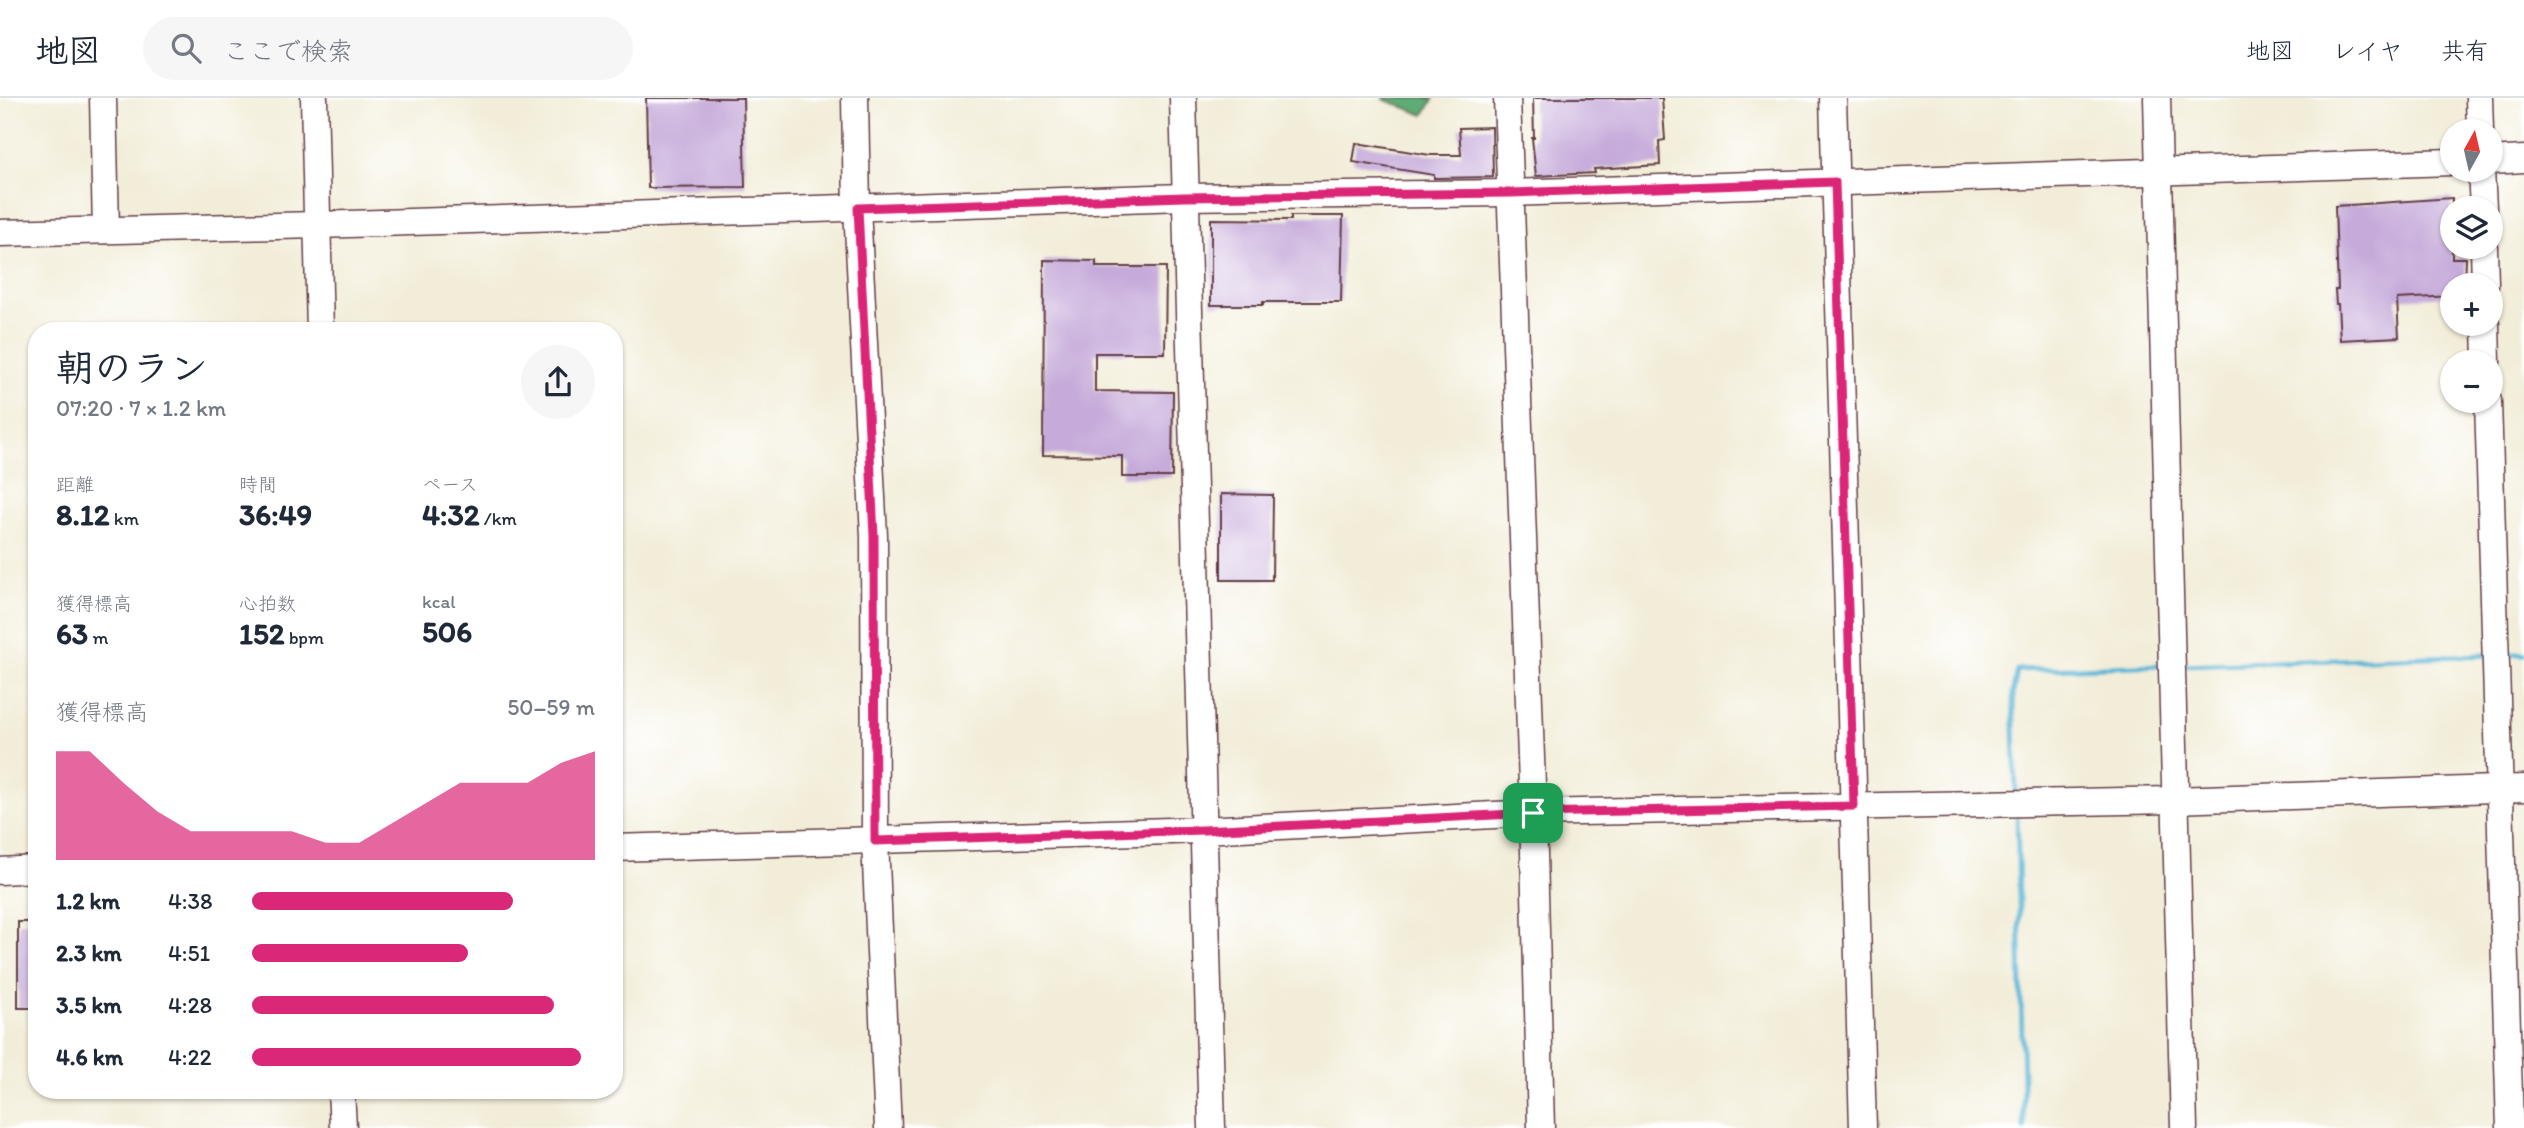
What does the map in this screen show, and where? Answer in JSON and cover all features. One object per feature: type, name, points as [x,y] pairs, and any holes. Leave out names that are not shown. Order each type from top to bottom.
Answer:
[{"type":"street","points":[[103,98],[106,230]]},
{"type":"street","points":[[314,98],[320,322]]},
{"type":"street","points":[[855,98],[874,536],[875,841],[888,1128]]},
{"type":"street","points":[[1183,98],[1212,1128]]},
{"type":"street","points":[[1507,98],[1533,813],[1541,1128]]},
{"type":"street","points":[[1833,98],[1863,1128]]},
{"type":"street","points":[[2157,98],[2184,1128]]},
{"type":"street","points":[[2479,98],[2480,119]]},
{"type":"street","points":[[2503,160],[2524,159]]},
{"type":"street","points":[[0,233],[1184,197],[1510,193],[2440,162]]},
{"type":"street","points":[[2489,413],[2512,788],[2510,1128]]},
{"type":"street","points":[[623,848],[1203,830],[1533,813],[2174,800],[2512,788]]},
{"type":"street","points":[[0,871],[28,869]]},
{"type":"street","points":[[341,1099],[343,1128]]},
{"type":"green space","points":[[1384,98],[1434,98],[1424,115]]},
{"type":"building","points":[[646,98],[743,98],[745,187],[648,188]]},
{"type":"building","points":[[1533,98],[1662,98],[1665,140],[1659,141],[1660,165],[1594,169],[1595,173],[1536,176],[1532,138]]},
{"type":"building","points":[[1492,127],[1493,177],[1434,178],[1434,175],[1353,162],[1356,143],[1430,155],[1461,155],[1459,128]]},
{"type":"building","points":[[2440,199],[2440,259],[2466,259],[2465,273],[2440,273],[2440,297],[2397,299],[2399,337],[2340,340],[2335,290],[2338,290],[2335,206]]},
{"type":"building","points":[[1291,216],[1343,216],[1341,302],[1211,305],[1211,219],[1291,220]]},
{"type":"building","points":[[1044,260],[1096,261],[1096,267],[1166,267],[1165,353],[1095,353],[1095,391],[1173,392],[1172,477],[1122,477],[1122,456],[1043,455]]},
{"type":"building","points":[[1221,494],[1273,495],[1272,580],[1221,580]]},
{"type":"building","points":[[18,922],[28,922],[28,1008],[18,1008]]},
{"type":"waterway","points":[[2503,654],[2524,654]]},
{"type":"waterway","points":[[2181,665],[2489,655]]},
{"type":"waterway","points":[[2016,796],[2013,692],[2017,670],[2164,665]]},
{"type":"waterway","points":[[2017,810],[2024,1128]]},
{"type":"waterway","points":[[355,1099],[355,1105]]},
{"type":"route","points":[[1835,182],[1854,806],[1533,813],[1203,830],[875,841],[874,536],[858,208],[1184,197],[1510,193],[1835,182]]}]
